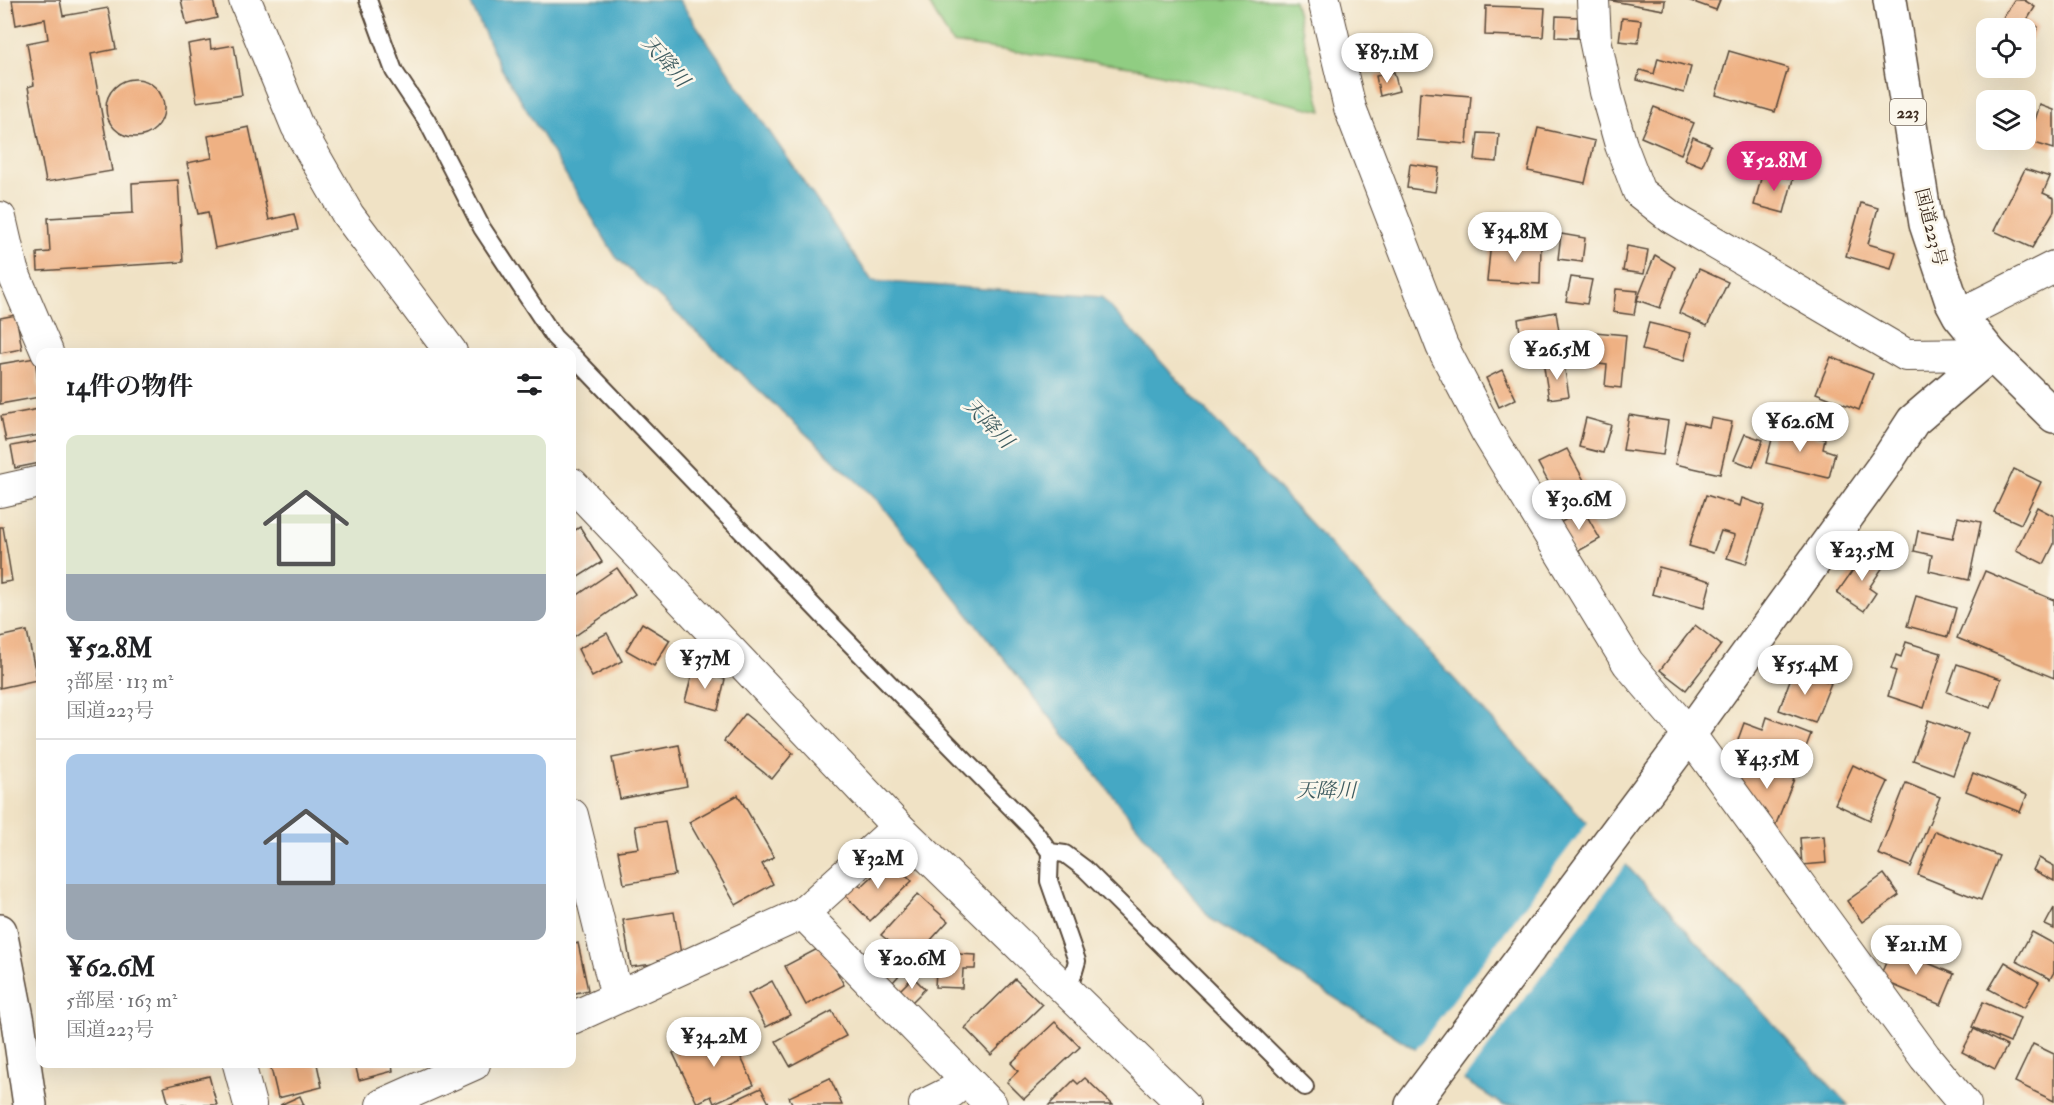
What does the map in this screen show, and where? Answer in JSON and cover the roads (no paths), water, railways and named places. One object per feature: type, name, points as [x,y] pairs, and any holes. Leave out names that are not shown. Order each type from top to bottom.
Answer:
[{"type":"main road","name":"国道223号","points":[[1890,0],[1926,224],[1952,302],[1959,315],[1991,354],[2054,416]]},
{"type":"main road","points":[[1412,1105],[1682,744],[1885,464],[1913,421],[1991,354]]},
{"type":"main road","points":[[0,931],[18,1023],[30,1105]]},
{"type":"street","points":[[245,0],[297,126],[348,215],[449,348]]},
{"type":"street","points":[[1324,0],[1350,108],[1442,346],[1487,432],[1628,663],[1682,744],[1924,1057],[1965,1105]]},
{"type":"street","points":[[1593,0],[1595,39],[1606,92],[1621,145],[1639,192],[1671,217],[1906,355],[1991,354]]},
{"type":"street","points":[[0,218],[12,270],[45,348]]},
{"type":"street","points":[[1959,315],[2054,267]]},
{"type":"street","points":[[0,491],[36,483]]},
{"type":"street","points":[[576,488],[898,826],[1184,1105]]},
{"type":"street","points":[[576,1016],[803,913],[898,826]]},
{"type":"street","points":[[576,831],[617,997]]},
{"type":"street","points":[[803,913],[991,1105]]},
{"type":"street","points":[[240,1068],[250,1105]]},
{"type":"street","points":[[382,1105],[437,1072],[456,1068]]},
{"type":"street","points":[[925,1105],[951,1092],[966,1080]]},
{"type":"lane","points":[[368,0],[394,71],[427,121],[482,228],[554,338],[564,348]]},
{"type":"lane","points":[[576,360],[816,610],[1035,832],[1050,852],[1049,881],[1077,961],[1068,992]]},
{"type":"lane","points":[[1050,852],[1065,854],[1085,869],[1305,1087]]},
{"type":"water","name":"天降川","points":[[469,0],[679,0],[872,281],[1101,297],[1848,1105],[1503,1105],[1211,919],[878,501],[616,257],[501,68]]}]
